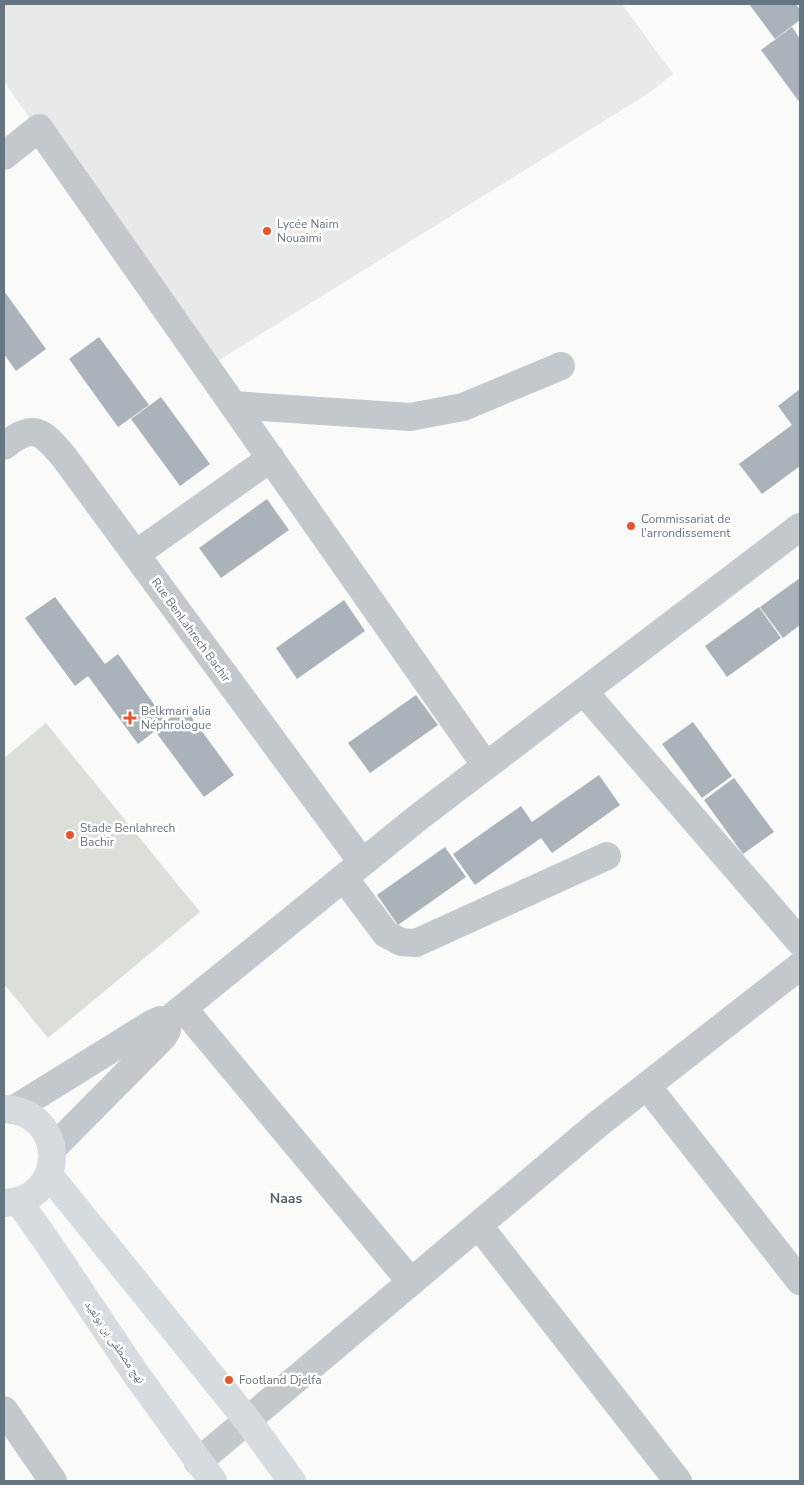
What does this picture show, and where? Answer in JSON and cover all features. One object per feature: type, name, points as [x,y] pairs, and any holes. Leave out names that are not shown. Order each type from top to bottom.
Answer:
[{"type":"main road","points":[[9,1110],[28,1114],[39,1123],[48,1135],[51,1162],[42,1186],[32,1196],[11,1202]]},
{"type":"main road","points":[[51,1162],[292,1481]]},
{"type":"main road","name":"نهج مصطفى بن بولعيد","points":[[11,1202],[206,1472]]},
{"type":"street","points":[[4,156],[39,128],[486,766]]},
{"type":"street","points":[[234,405],[410,417],[463,407],[562,366]]},
{"type":"street","name":"Rue BenLahrech Bachir","points":[[4,446],[26,431],[37,432],[49,439],[64,457],[136,554],[353,870],[386,934],[401,942],[416,943],[607,856]]},
{"type":"street","points":[[136,554],[271,458]]},
{"type":"street","points":[[9,1110],[153,1023],[175,1015],[353,870],[486,766],[800,527]]},
{"type":"street","points":[[584,692],[800,942]]},
{"type":"street","points":[[206,1472],[248,1421],[322,1356],[479,1226],[598,1124],[800,966]]},
{"type":"street","points":[[51,1162],[163,1037],[175,1015]]},
{"type":"street","points":[[175,1015],[411,1282]]},
{"type":"street","points":[[647,1086],[800,1281]]},
{"type":"street","points":[[479,1226],[678,1481]]},
{"type":"street","points":[[4,1410],[53,1481]]},
{"type":"shaded area","name":"Lycée Naim Nouaimi","points":[[4,4],[622,4],[673,74],[649,93],[203,370],[4,81]]},
{"type":"shaded area","name":"Stade Benlahrech Bachir","points":[[46,723],[200,912],[48,1038],[4,984],[4,758]]},
{"type":"building","points":[[749,4],[796,4],[800,10],[800,20],[775,39]]},
{"type":"building","points":[[792,27],[800,39],[800,103],[761,50]]},
{"type":"building","points":[[4,291],[46,349],[16,371],[4,354]]},
{"type":"building","points":[[99,337],[149,405],[118,427],[69,359]]},
{"type":"building","points":[[800,389],[800,466],[762,494],[739,464],[792,425],[778,406]]},
{"type":"building","points":[[161,397],[210,464],[180,486],[131,419]]},
{"type":"building","points":[[267,499],[289,530],[221,578],[199,548]]},
{"type":"building","points":[[800,578],[800,625],[783,638],[760,607]]},
{"type":"building","points":[[55,597],[105,664],[118,654],[166,721],[184,707],[234,775],[204,797],[155,731],[138,744],[88,676],[75,686],[25,618]]},
{"type":"building","points":[[344,600],[365,631],[297,679],[276,648]]},
{"type":"building","points":[[759,607],[781,638],[727,677],[705,646]]},
{"type":"building","points":[[416,695],[438,725],[370,773],[348,743]]},
{"type":"building","points":[[693,722],[732,776],[702,798],[662,744]]},
{"type":"building","points":[[599,775],[620,805],[552,853],[541,838],[475,885],[453,854],[521,806],[532,822]]},
{"type":"building","points":[[734,778],[774,832],[743,854],[704,800]]},
{"type":"building","points":[[445,847],[466,877],[398,925],[377,895]]},
{"type":"place","name":"Lycée Naim Nouaimi","points":[[267,231]]},
{"type":"place","name":"Commissariat de l'arrondissement","points":[[631,526]]},
{"type":"place","name":"Belkmari alia Néphrologue","points":[[130,718]]},
{"type":"place","name":"Stade Benlahrech Bachir","points":[[70,835]]},
{"type":"place","name":"Footland Djelfa","points":[[229,1380]]},
{"type":"district","name":"Naas","points":[[286,1198]]}]
